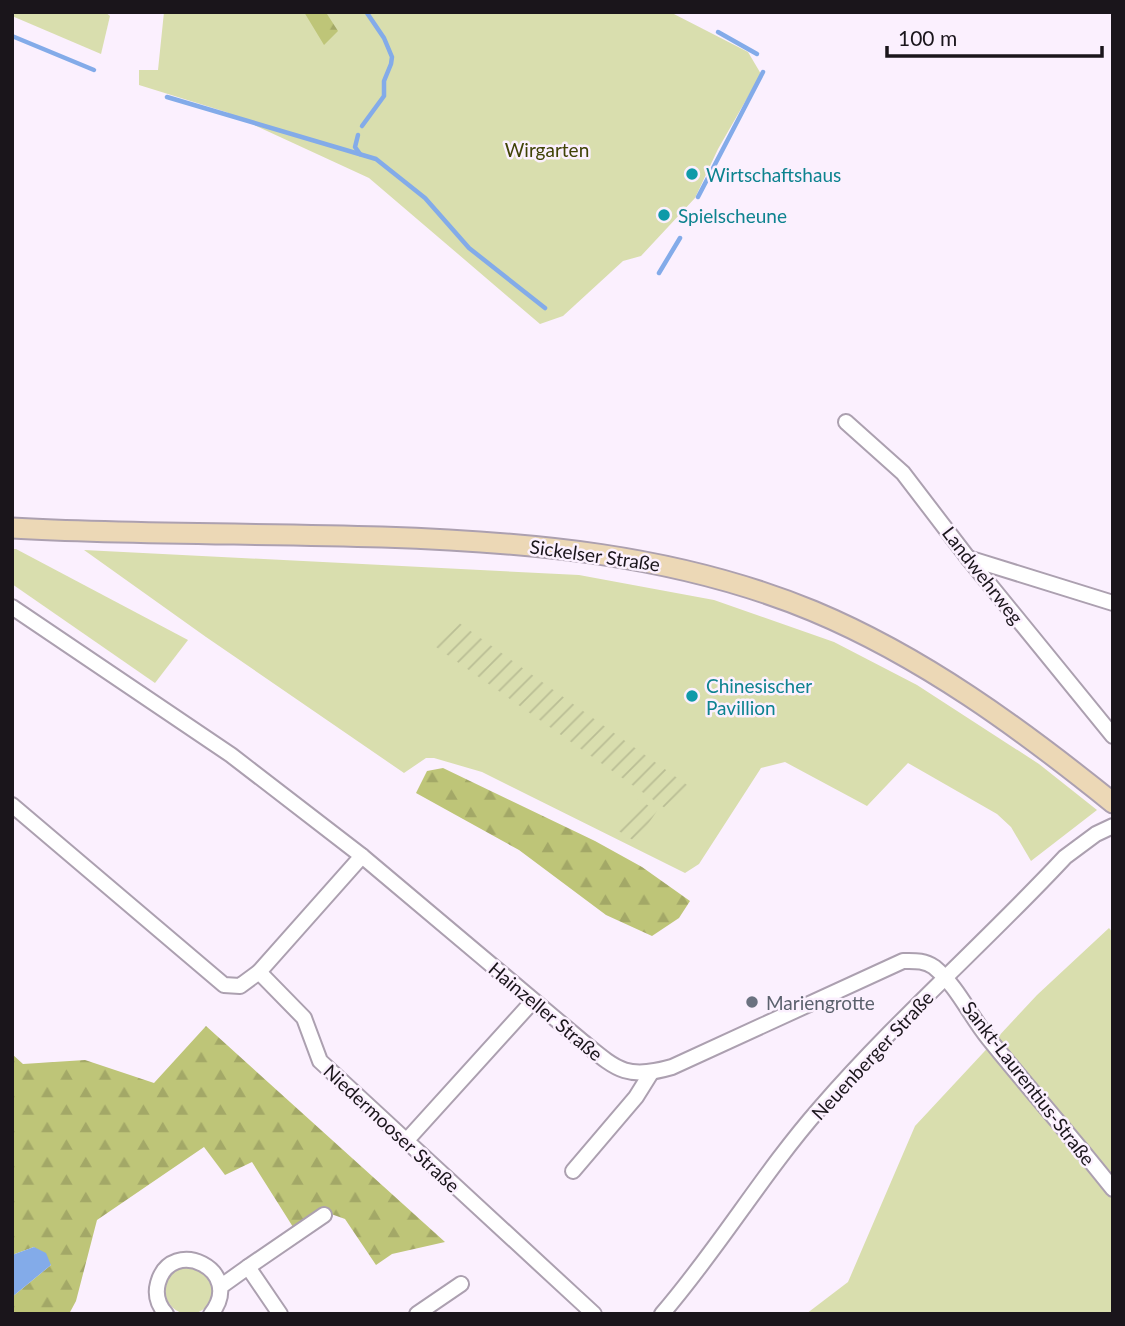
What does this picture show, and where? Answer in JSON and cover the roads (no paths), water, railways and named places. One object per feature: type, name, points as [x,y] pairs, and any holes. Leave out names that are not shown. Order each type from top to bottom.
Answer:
[{"type":"main road","name":"Sickelser Straße","points":[[12,528],[463,540],[567,548],[676,567],[779,598],[850,627],[894,650],[998,715],[1113,803]]},
{"type":"street","name":"Landwehrweg","points":[[846,422],[903,473],[968,558],[1113,736]]},
{"type":"street","points":[[968,558],[1113,603]]},
{"type":"street","name":"Hainzeller Straße","points":[[12,607],[231,755],[362,856],[533,1001],[620,1070],[651,1073],[672,1067],[903,961],[925,962],[945,978]]},
{"type":"street","points":[[12,805],[224,985],[240,986],[259,972],[362,856]]},
{"type":"street","name":"Neuenberger Straße","points":[[662,1314],[794,1139],[872,1051],[1065,857],[1096,834],[1113,826]]},
{"type":"street","name":"Niedermooser Straße","points":[[259,972],[304,1018],[320,1061],[594,1314]]},
{"type":"street","name":"Sankt-Laurentius-Straße","points":[[945,978],[966,1003],[987,1037],[1113,1189]]},
{"type":"street","points":[[407,1140],[533,1001]]},
{"type":"street","points":[[573,1171],[636,1097],[651,1073]]},
{"type":"street","points":[[220,1287],[324,1215]]},
{"type":"street","points":[[166,1314],[157,1298],[156,1288],[166,1269],[185,1259],[204,1264],[217,1278],[220,1287],[218,1304],[212,1314]]},
{"type":"street","points":[[248,1267],[280,1314]]},
{"type":"street","points":[[417,1314],[461,1284]]},
{"type":"water","points":[[34,1247],[46,1253],[51,1265],[12,1297],[12,1255]]},
{"type":"waterway","points":[[362,126],[384,96],[384,81],[392,57],[384,38],[367,13]]},
{"type":"waterway","points":[[718,32],[757,54]]},
{"type":"waterway","points":[[12,36],[94,70]]},
{"type":"waterway","points":[[698,197],[763,72]]},
{"type":"waterway","points":[[167,97],[376,159],[425,198],[469,248],[545,308]]},
{"type":"waterway","points":[[358,135],[355,147],[360,154]]},
{"type":"waterway","points":[[659,273],[680,238]]},
{"type":"place","name":"Wirtschaftshaus","points":[[692,174]]},
{"type":"place","name":"Spielscheune","points":[[664,215]]},
{"type":"place","name":"Chinesischer Pavillion","points":[[692,696]]},
{"type":"place","name":"Mariengrotte","points":[[752,1002]]},
{"type":"park label","name":"Wirgarten","points":[[547,149]]}]
